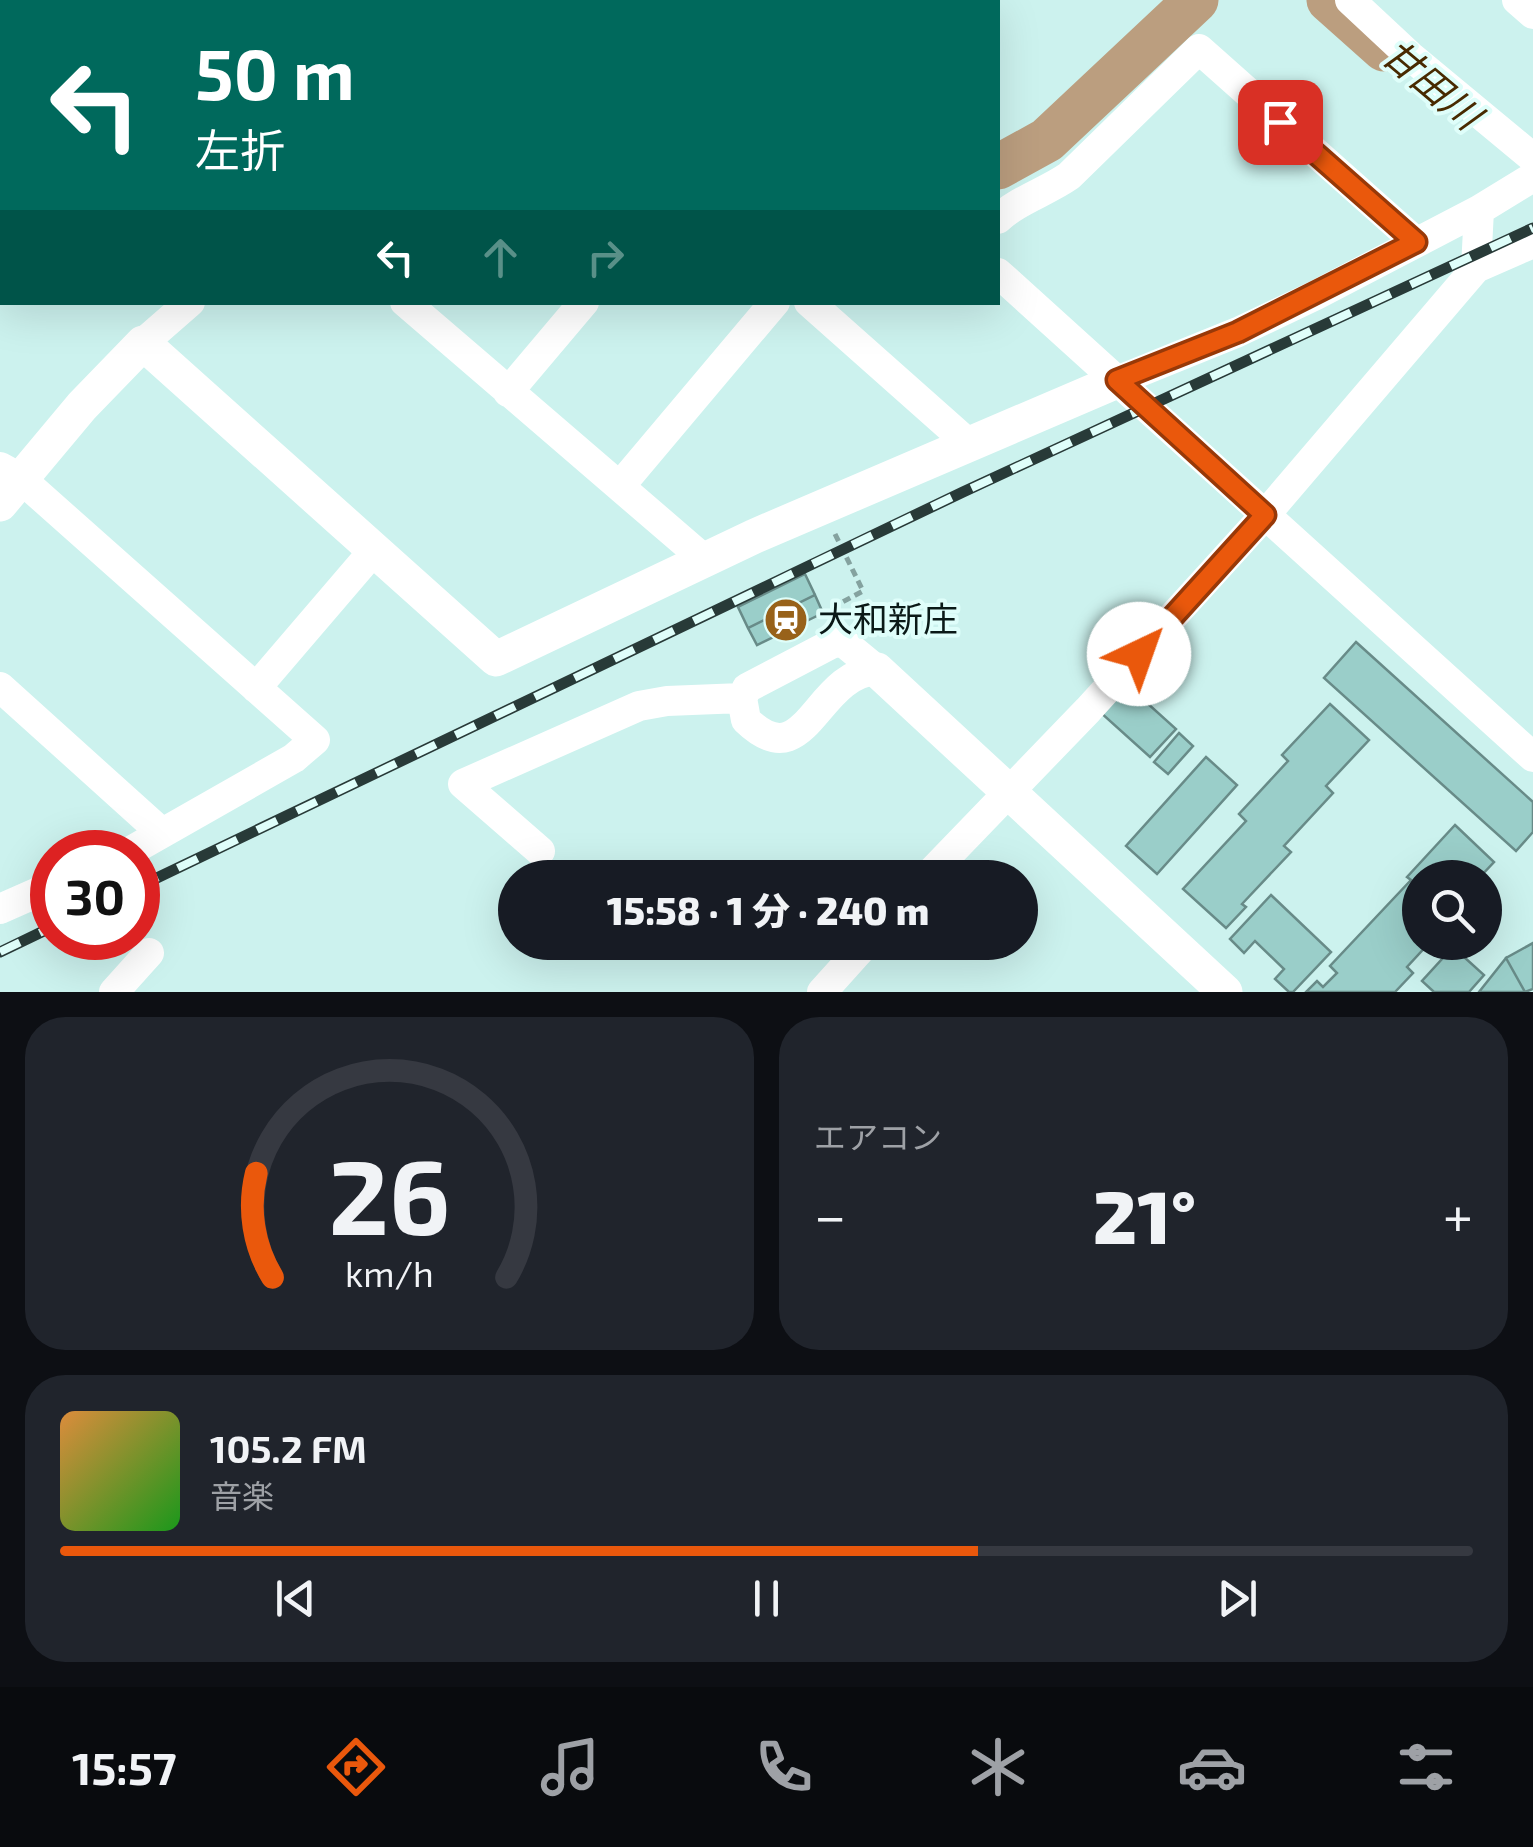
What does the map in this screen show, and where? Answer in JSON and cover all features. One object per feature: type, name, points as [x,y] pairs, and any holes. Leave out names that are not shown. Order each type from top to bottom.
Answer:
[{"type":"street","points":[[1517,0],[1533,14]]},
{"type":"street","points":[[142,342],[496,659],[755,536],[1238,332],[1479,210],[1530,174],[1366,5]]},
{"type":"street","points":[[1000,217],[1021,201],[1046,192],[1069,176],[1199,49],[1416,242]]},
{"type":"street","points":[[1476,268],[1479,210]]},
{"type":"street","points":[[944,860],[1265,515],[1476,268],[1533,243]]},
{"type":"street","points":[[1000,275],[1265,515],[1529,745]]},
{"type":"street","points":[[0,687],[162,833],[294,758],[315,740],[7,483],[142,342],[186,305]]},
{"type":"street","points":[[408,305],[705,560]]},
{"type":"street","points":[[508,392],[581,305]]},
{"type":"street","points":[[620,486],[772,305]]},
{"type":"street","points":[[813,305],[969,444]]},
{"type":"street","points":[[256,688],[375,549]]},
{"type":"street","points":[[540,851],[464,784],[639,706],[742,698],[757,680],[833,643],[843,642],[1225,992]]},
{"type":"street","points":[[742,698],[746,720],[772,740],[784,739],[796,734],[845,680],[862,671],[877,670]]},
{"type":"street","points":[[0,909],[30,896]]},
{"type":"street","points":[[114,992],[142,960]]},
{"type":"street","points":[[822,992],[850,960]]},
{"type":"path","points":[[829,522],[864,591],[835,606],[839,615]]},
{"type":"building","points":[[805,574],[815,595],[748,628],[738,607]]},
{"type":"building","name":"大和新庄","points":[[815,595],[823,613],[757,645],[748,628]]},
{"type":"building","points":[[1356,642],[1533,802],[1533,832],[1516,851],[1324,678]]},
{"type":"building","points":[[1126,684],[1176,729],[1150,757],[1100,712]]},
{"type":"building","points":[[1330,704],[1369,740],[1326,786],[1333,793],[1284,846],[1291,852],[1242,904],[1246,907],[1226,928],[1183,889],[1246,821],[1239,814],[1288,761],[1282,755]]},
{"type":"building","points":[[1179,733],[1193,746],[1168,774],[1154,762]]},
{"type":"building","points":[[1206,757],[1237,785],[1157,874],[1126,846]]},
{"type":"building","points":[[1455,825],[1492,860],[1423,860]]},
{"type":"building","points":[[1402,890],[1402,960],[1413,960],[1407,967],[1413,973],[1395,992],[1306,992],[1317,981],[1323,987],[1337,973],[1330,966]]},
{"type":"building","points":[[1271,895],[1331,952],[1293,992],[1275,979],[1284,969],[1255,941],[1244,953],[1230,939]]},
{"type":"building","points":[[1533,943],[1533,989],[1525,992],[1506,958]]},
{"type":"building","points":[[1506,958],[1525,992],[1479,992]]},
{"type":"building","points":[[1441,960],[1467,960],[1484,975],[1469,992],[1434,992],[1422,981]]},
{"type":"waterway","name":"甘田川","points":[[1000,166],[1047,140],[1196,0]]},
{"type":"waterway","name":"甘田川","points":[[1329,0],[1384,49]]},
{"type":"railway","points":[[160,876],[963,492],[1533,228]]},
{"type":"railway","points":[[0,952],[30,938]]},
{"type":"place","name":"大和新庄","points":[[786,620]]},
{"type":"route","points":[[1139,654],[1265,515],[1117,380],[1238,332],[1416,242],[1280,122]]}]
